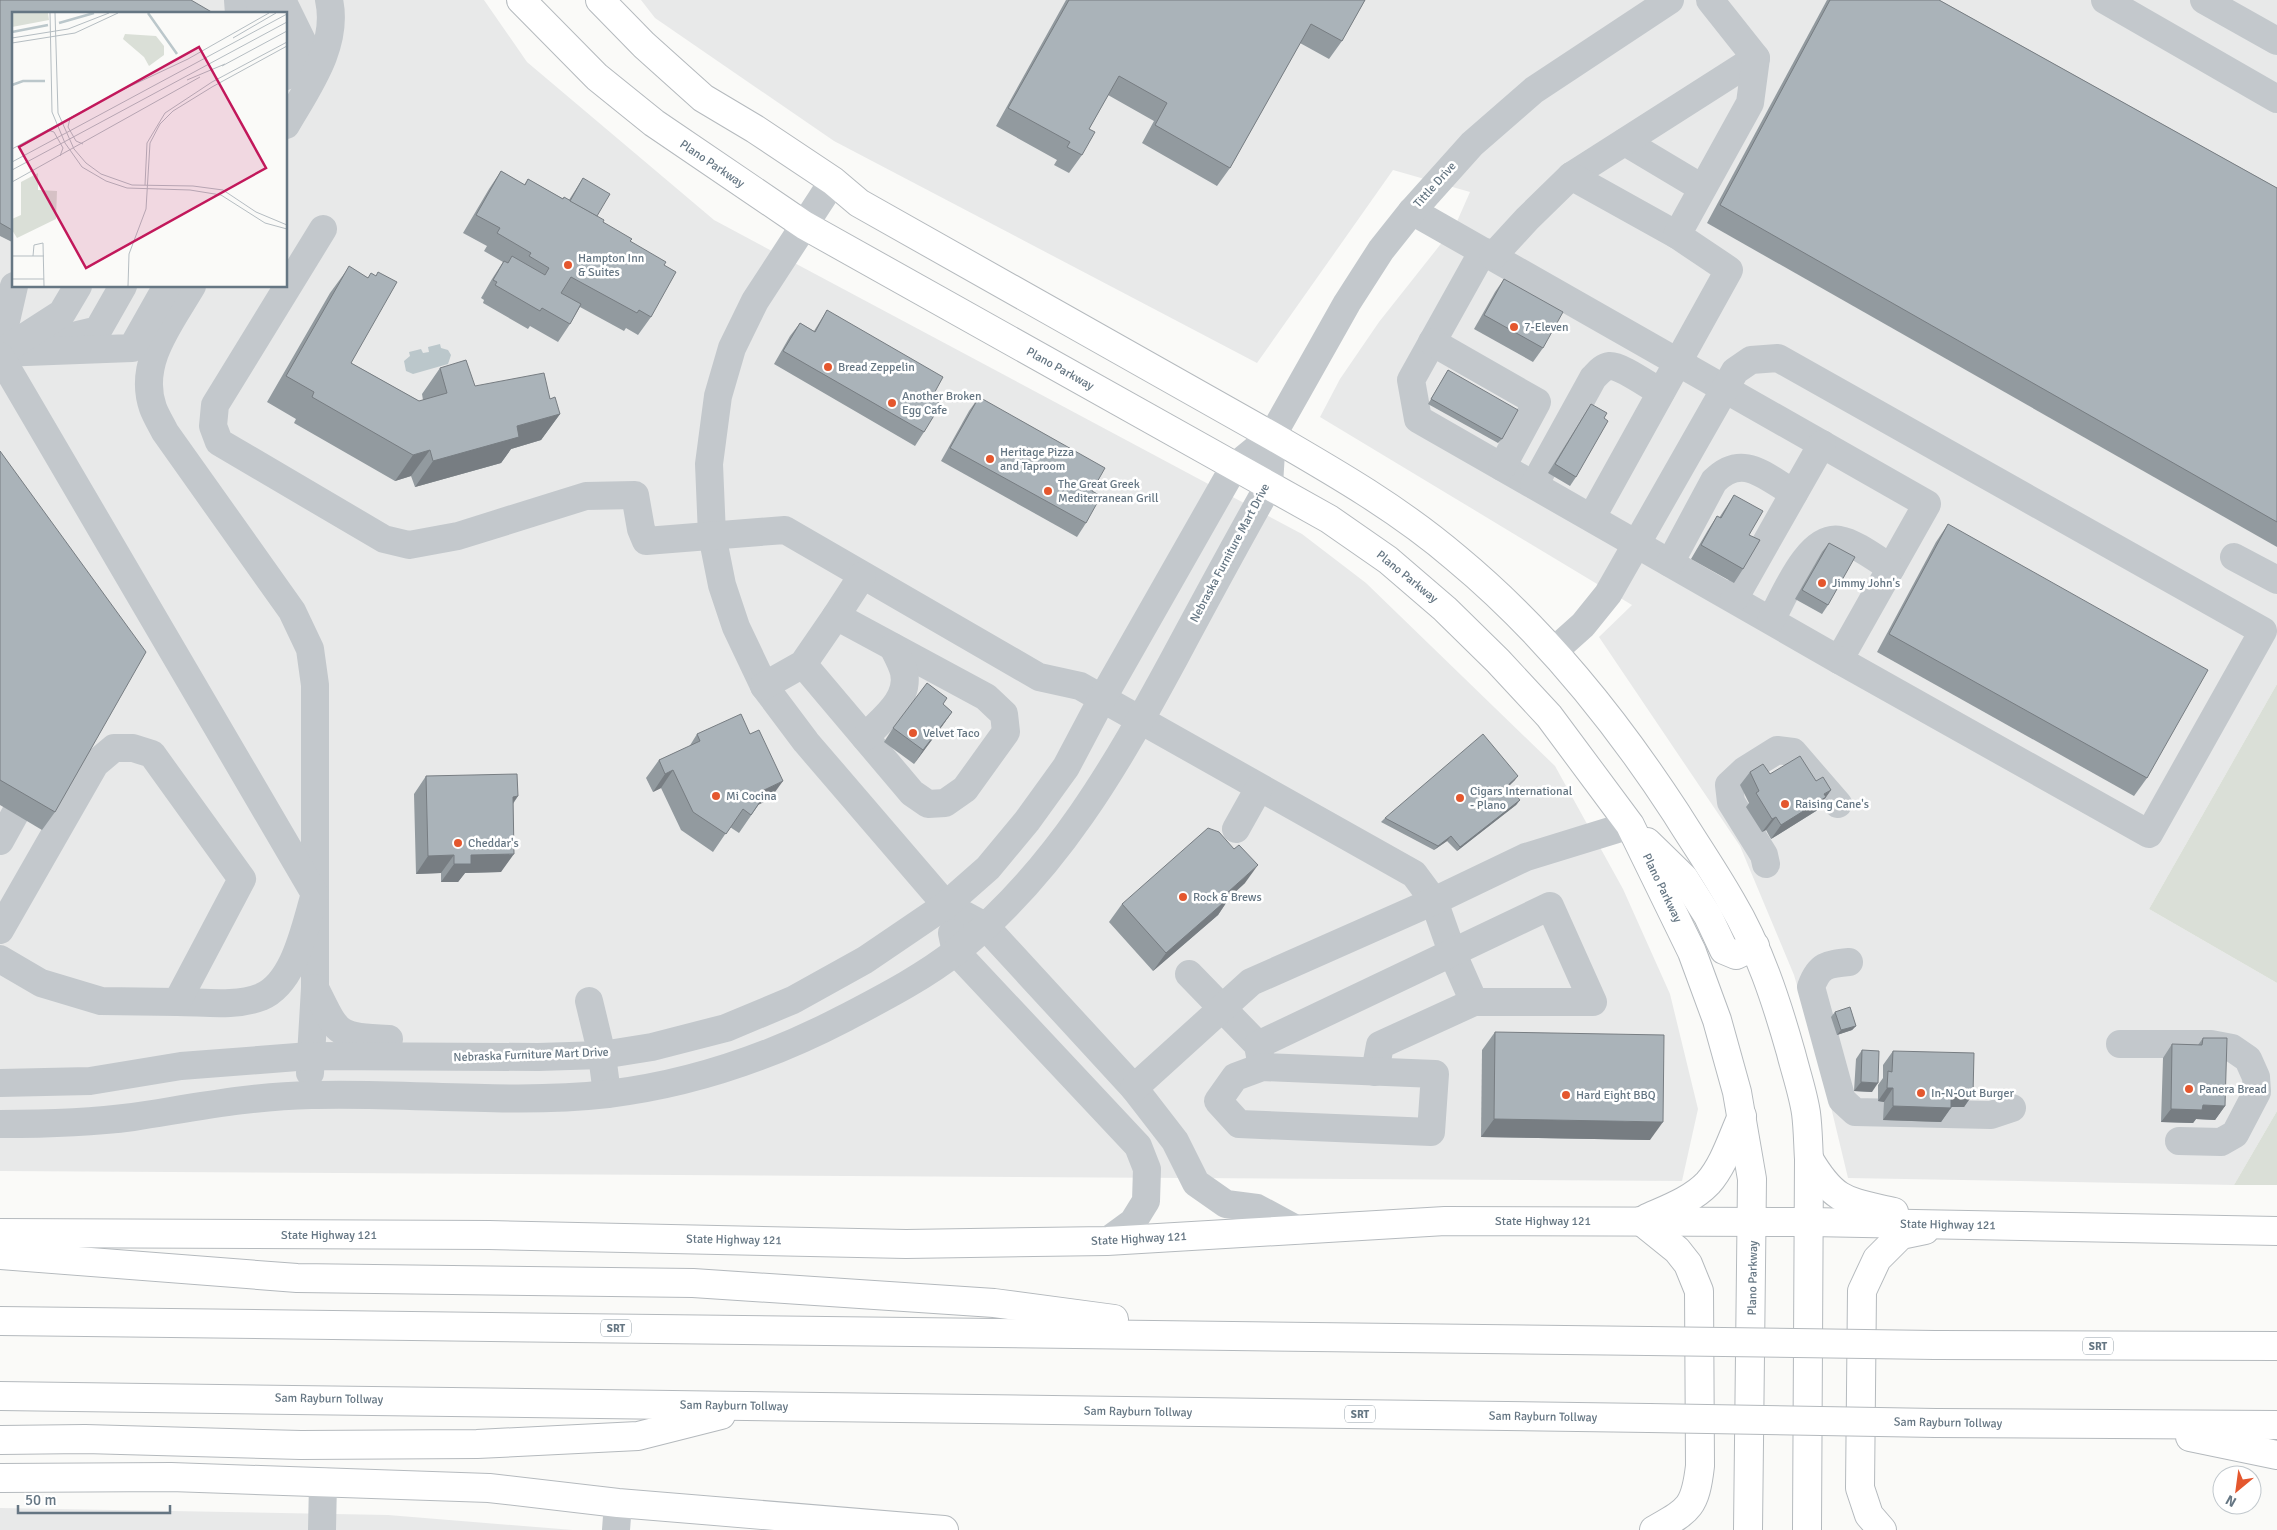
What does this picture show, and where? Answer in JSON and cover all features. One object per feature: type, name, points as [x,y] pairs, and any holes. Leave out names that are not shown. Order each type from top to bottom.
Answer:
[{"type":"main road","name":"Plano Parkway","points":[[521,0],[597,77],[654,123],[804,225],[1269,485],[1328,519],[1388,560],[1445,608],[1549,716],[1630,825],[1692,952],[1717,1020],[1742,1116],[1752,1179],[1754,1222],[1748,1530]]},
{"type":"main road","points":[[600,0],[644,45],[703,98],[755,129],[833,181],[859,203],[1333,471],[1396,512],[1456,557],[1507,604],[1554,651],[1622,732],[1732,901],[1755,946],[1777,1004],[1806,1112],[1810,1159],[1807,1530]]},
{"type":"main road","points":[[1630,825],[1684,878],[1708,916],[1724,950],[1736,955],[1755,946]]},
{"type":"main road","points":[[1654,1530],[1688,1510],[1697,1490],[1700,1466],[1699,1291],[1688,1264],[1677,1250],[1641,1221],[1685,1200],[1707,1184],[1720,1164],[1742,1116]]},
{"type":"main road","points":[[1810,1159],[1823,1182],[1832,1192],[1852,1202],[1951,1225]]},
{"type":"main road","name":"State Highway 121","points":[[0,1233],[489,1235],[906,1244],[1107,1241],[1445,1222],[1810,1222],[2277,1231]]},
{"type":"main road","points":[[1882,1530],[1869,1515],[1860,1488],[1862,1291],[1877,1259],[1901,1235],[1951,1225]]},
{"type":"main road","points":[[0,1255],[297,1278],[693,1284],[994,1303],[1232,1335]]},
{"type":"main road","name":"SRT","points":[[0,1321],[1935,1345],[2277,1346]]},
{"type":"main road","name":"Sam Rayburn Tollway","points":[[0,1396],[1936,1423],[2277,1425]]},
{"type":"main road","points":[[0,1440],[85,1439],[301,1445],[477,1444],[638,1436],[759,1406]]},
{"type":"main road","points":[[2132,1425],[2277,1455]]},
{"type":"main road","points":[[0,1478],[171,1477],[489,1488],[618,1503],[944,1530]]},
{"type":"street","points":[[282,0],[288,12]]},
{"type":"street","points":[[288,122],[317,73],[327,47],[332,12],[329,0]]},
{"type":"street","name":"Tittle Drive","points":[[1272,436],[1347,303],[1381,250],[1412,211],[1472,144],[1534,90],[1670,0]]},
{"type":"street","points":[[1677,235],[1750,103],[1756,58],[1710,0]]},
{"type":"street","points":[[2105,0],[2277,99]]},
{"type":"street","points":[[2204,0],[2277,41]]},
{"type":"street","points":[[288,12],[304,45],[288,73]]},
{"type":"street","points":[[1554,651],[1583,625],[1608,594],[1637,544],[1724,388],[1735,372],[1751,360],[1778,358],[2270,629],[2149,834],[1839,660],[1771,620],[1670,563],[1637,544],[1592,518],[1534,485],[1502,466],[1418,419],[1411,380],[1432,342],[1488,254],[1571,176],[1756,58]]},
{"type":"street","points":[[1625,142],[1702,188]]},
{"type":"street","points":[[1571,176],[1677,235],[1729,270],[1677,361],[1592,518]]},
{"type":"street","points":[[833,181],[755,301],[732,348],[718,396],[710,464],[712,535],[722,586],[736,627],[764,686],[806,742],[946,905],[985,926],[1134,1088],[1175,1141],[1196,1183],[1226,1204],[1257,1208],[1298,1230]]},
{"type":"street","points":[[1412,211],[1927,504],[1839,660]]},
{"type":"street","points":[[288,287],[324,229]]},
{"type":"street","points":[[0,346],[14,288]]},
{"type":"street","points":[[0,354],[62,313],[77,288]]},
{"type":"street","points":[[0,354],[98,330],[122,288]]},
{"type":"street","points":[[0,354],[132,348],[166,288]]},
{"type":"street","points":[[191,288],[156,348],[150,368],[152,407],[165,432],[292,611],[310,648],[315,685],[315,988],[310,1056],[310,1095]]},
{"type":"street","points":[[287,288],[215,405],[213,426],[219,442],[384,539],[409,544],[458,536],[586,496],[636,495],[640,529],[646,541],[785,530],[1039,677],[1080,686],[1414,874],[1434,901],[1452,952],[1474,1002]]},
{"type":"street","points":[[1432,342],[1537,402],[1502,466]]},
{"type":"street","points":[[0,354],[315,894],[297,952],[282,979],[271,992],[260,997],[231,1002],[101,1001],[41,983],[0,959]]},
{"type":"street","points":[[1534,485],[1593,378],[1603,368],[1611,366],[1619,369],[1661,392]]},
{"type":"street","name":"Nebraska Furniture Mart Drive","points":[[0,1083],[90,1081],[181,1066],[310,1056],[602,1055],[652,1047],[726,1028],[793,1000],[865,960],[946,905],[988,868],[1027,821],[1066,767],[1102,699],[1234,467],[1272,436]]},
{"type":"street","name":"Nebraska Furniture Mart Drive","points":[[0,1124],[61,1124],[132,1117],[208,1104],[310,1095],[530,1099],[607,1094],[679,1082],[747,1060],[814,1034],[888,996],[956,952],[1023,890],[1064,842],[1104,784],[1141,721],[1269,485],[1272,436]]},
{"type":"street","points":[[1734,599],[1822,444]]},
{"type":"street","points":[[1670,563],[1714,481],[1725,470],[1736,466],[1751,468],[1794,493]]},
{"type":"street","points":[[1771,620],[1809,553],[1819,544],[1831,539],[1842,540],[1891,568]]},
{"type":"street","points":[[2234,557],[2277,580]]},
{"type":"street","points":[[764,686],[803,664],[862,576]]},
{"type":"street","points":[[803,664],[912,793],[928,804],[945,803],[965,789],[1006,732],[1004,714],[986,697],[836,616]]},
{"type":"street","points":[[964,685],[985,646]]},
{"type":"street","points":[[865,737],[898,703],[905,689],[904,673],[894,647]]},
{"type":"street","points":[[0,930],[96,764],[114,748],[133,748],[152,754],[242,879],[177,1002]]},
{"type":"street","points":[[1766,864],[1764,855],[1731,802],[1729,785],[1746,770],[1777,750],[1793,752],[1838,804]]},
{"type":"street","points":[[1236,829],[1259,788]]},
{"type":"street","points":[[0,841],[15,814]]},
{"type":"street","points":[[1134,1088],[1251,982],[1434,901],[1526,857],[1630,825]]},
{"type":"street","points":[[946,905],[956,952],[1138,1146],[1147,1169],[1146,1201],[1133,1222],[1107,1241]]},
{"type":"street","points":[[1189,974],[1221,1008],[1260,1056],[1374,1072],[1435,1074],[1432,1132],[1239,1124],[1218,1101],[1235,1077],[1260,1056],[1452,952],[1550,906],[1593,1002],[1474,1002],[1380,1045],[1374,1072]]},
{"type":"street","points":[[1848,962],[1828,964],[1816,974],[1811,987],[1842,1100],[1855,1112],[1991,1115],[2012,1108]]},
{"type":"street","points":[[315,988],[334,1027],[353,1038],[416,1040],[437,1057]]},
{"type":"street","points":[[589,1001],[602,1055],[607,1094]]},
{"type":"street","points":[[2120,1044],[2211,1044],[2232,1048],[2248,1059],[2256,1077],[2257,1092],[2235,1134],[2220,1142],[2179,1141]]},
{"type":"street","points":[[322,1530],[323,1482]]},
{"type":"street","points":[[616,1530],[618,1503]]},
{"type":"shaded area","points":[[0,0],[484,0],[527,62],[714,220],[1302,534],[1366,583],[1555,766],[1623,889],[1670,994],[1698,1109],[1682,1181],[0,1171]]},
{"type":"shaded area","points":[[641,0],[2277,0],[2277,684],[2149,909],[2277,983],[2277,1111],[2234,1185],[1848,1178],[1824,1078],[1794,975],[1740,846],[1599,637],[1632,605],[1320,417],[1340,379],[1379,322],[1455,226],[1470,192],[1393,170],[1257,363],[834,141],[655,18]]},
{"type":"shaded area","points":[[440,344],[441,348],[448,350],[451,355],[448,364],[413,374],[406,371],[404,361],[410,356],[409,352],[421,349],[423,353],[429,352],[428,347]]},
{"type":"shaded area","points":[[2277,684],[2277,983],[2149,909]]},
{"type":"shaded area","points":[[2277,1111],[2277,1185],[2234,1185]]},
{"type":"shaded area","points":[[0,1508],[388,1515],[573,1530],[0,1530]]},
{"type":"building","points":[[0,0],[191,0],[212,12],[12,12],[12,230],[0,223]]},
{"type":"building","points":[[1069,0],[1365,0],[1342,41],[1311,24],[1230,168],[1155,125],[1167,103],[1119,76],[1089,129],[1095,132],[1082,155],[1067,147],[1070,142],[1008,108]]},
{"type":"building","points":[[1830,0],[1939,0],[2277,188],[2277,522],[1720,205]]},
{"type":"building","name":"Hampton Inn & Suites","points":[[501,171],[525,185],[528,179],[563,199],[564,197],[604,220],[603,222],[632,239],[630,241],[666,262],[664,265],[676,272],[651,317],[639,310],[637,313],[571,277],[561,293],[581,304],[570,324],[542,308],[540,311],[495,285],[497,282],[493,280],[504,261],[508,263],[512,256],[545,275],[549,268],[529,256],[531,253],[497,233],[500,228],[476,215]]},
{"type":"building","points":[[583,178],[610,194],[597,216],[570,201]]},
{"type":"building","points":[[349,266],[368,278],[371,273],[376,276],[378,272],[397,282],[351,363],[419,401],[447,393],[440,368],[466,360],[475,386],[544,373],[550,399],[555,397],[560,414],[517,426],[519,437],[433,461],[430,450],[413,455],[312,397],[314,392],[286,376]]},
{"type":"building","points":[[1504,279],[1563,312],[1543,348],[1484,315]]},
{"type":"building","points":[[827,310],[943,377],[931,399],[941,404],[924,432],[783,351],[800,323],[815,332]]},
{"type":"building","points":[[1448,370],[1518,410],[1502,439],[1431,399]]},
{"type":"building","points":[[979,397],[1105,468],[1092,491],[1101,496],[1086,523],[950,448]]},
{"type":"building","points":[[1591,404],[1607,413],[1604,418],[1608,421],[1576,477],[1555,464]]},
{"type":"building","points":[[0,451],[146,652],[55,812],[0,780]]},
{"type":"building","points":[[1734,495],[1763,511],[1749,535],[1760,540],[1743,569],[1701,545],[1717,516],[1721,518]]},
{"type":"building","points":[[1948,524],[2208,670],[2147,778],[1889,634]]},
{"type":"building","name":"Jimmy John's","points":[[1829,543],[1855,557],[1828,605],[1802,590]]},
{"type":"building","name":"Velvet Taco","points":[[927,683],[947,698],[943,704],[952,712],[923,750],[893,728]]},
{"type":"building","name":"Mi Cocina","points":[[741,714],[750,734],[759,730],[783,781],[762,791],[766,793],[751,815],[743,809],[726,834],[693,812],[673,770],[665,774],[659,760],[700,741],[697,734]]},
{"type":"building","name":"Cigars International - Plano","points":[[1483,734],[1518,776],[1507,786],[1520,800],[1460,847],[1451,836],[1438,846],[1385,818]]},
{"type":"building","points":[[1800,756],[1816,781],[1823,777],[1831,790],[1824,794],[1826,797],[1781,825],[1776,817],[1772,819],[1756,793],[1759,791],[1750,772],[1763,764],[1770,774]]},
{"type":"building","name":"Cheddar's","points":[[517,774],[518,796],[513,797],[514,854],[471,855],[471,864],[454,864],[454,855],[428,856],[426,776]]},
{"type":"building","name":"Rock & Brews","points":[[1208,828],[1219,832],[1234,849],[1239,845],[1258,865],[1227,893],[1230,897],[1166,953],[1122,904]]},
{"type":"building","points":[[1850,1007],[1856,1026],[1841,1030],[1835,1012]]},
{"type":"building","name":"Hard Eight BBQ","points":[[1495,1032],[1664,1035],[1663,1122],[1494,1119]]},
{"type":"building","name":"Panera Bread","points":[[2203,1038],[2227,1038],[2225,1106],[2203,1105],[2202,1110],[2171,1109],[2172,1044],[2202,1045]]},
{"type":"building","points":[[1862,1050],[1879,1051],[1878,1083],[1861,1082]]},
{"type":"building","name":"In-N-Out Burger","points":[[1893,1051],[1974,1053],[1973,1094],[1951,1093],[1951,1108],[1893,1106],[1893,1088],[1887,1088],[1888,1071],[1892,1072]]},
{"type":"place","name":"Hampton Inn & Suites","points":[[568,265]]},
{"type":"place","name":"7-Eleven","points":[[1514,327]]},
{"type":"place","name":"Bread Zeppelin","points":[[828,367]]},
{"type":"place","name":"Another Broken Egg Cafe","points":[[892,403]]},
{"type":"place","name":"Heritage Pizza and Taproom","points":[[990,459]]},
{"type":"place","name":"The Great Greek Mediterranean Grill","points":[[1048,491]]},
{"type":"place","name":"Jimmy John's","points":[[1822,583]]},
{"type":"place","name":"Velvet Taco","points":[[913,733]]},
{"type":"place","name":"Mi Cocina","points":[[716,796]]},
{"type":"place","name":"Cigars International - Plano","points":[[1460,798]]},
{"type":"place","name":"Raising Cane's","points":[[1785,804]]},
{"type":"place","name":"Cheddar's","points":[[458,843]]},
{"type":"place","name":"Rock & Brews","points":[[1183,897]]},
{"type":"place","name":"Panera Bread","points":[[2189,1089]]},
{"type":"place","name":"In-N-Out Burger","points":[[1921,1093]]},
{"type":"place","name":"Hard Eight BBQ","points":[[1566,1095]]}]
